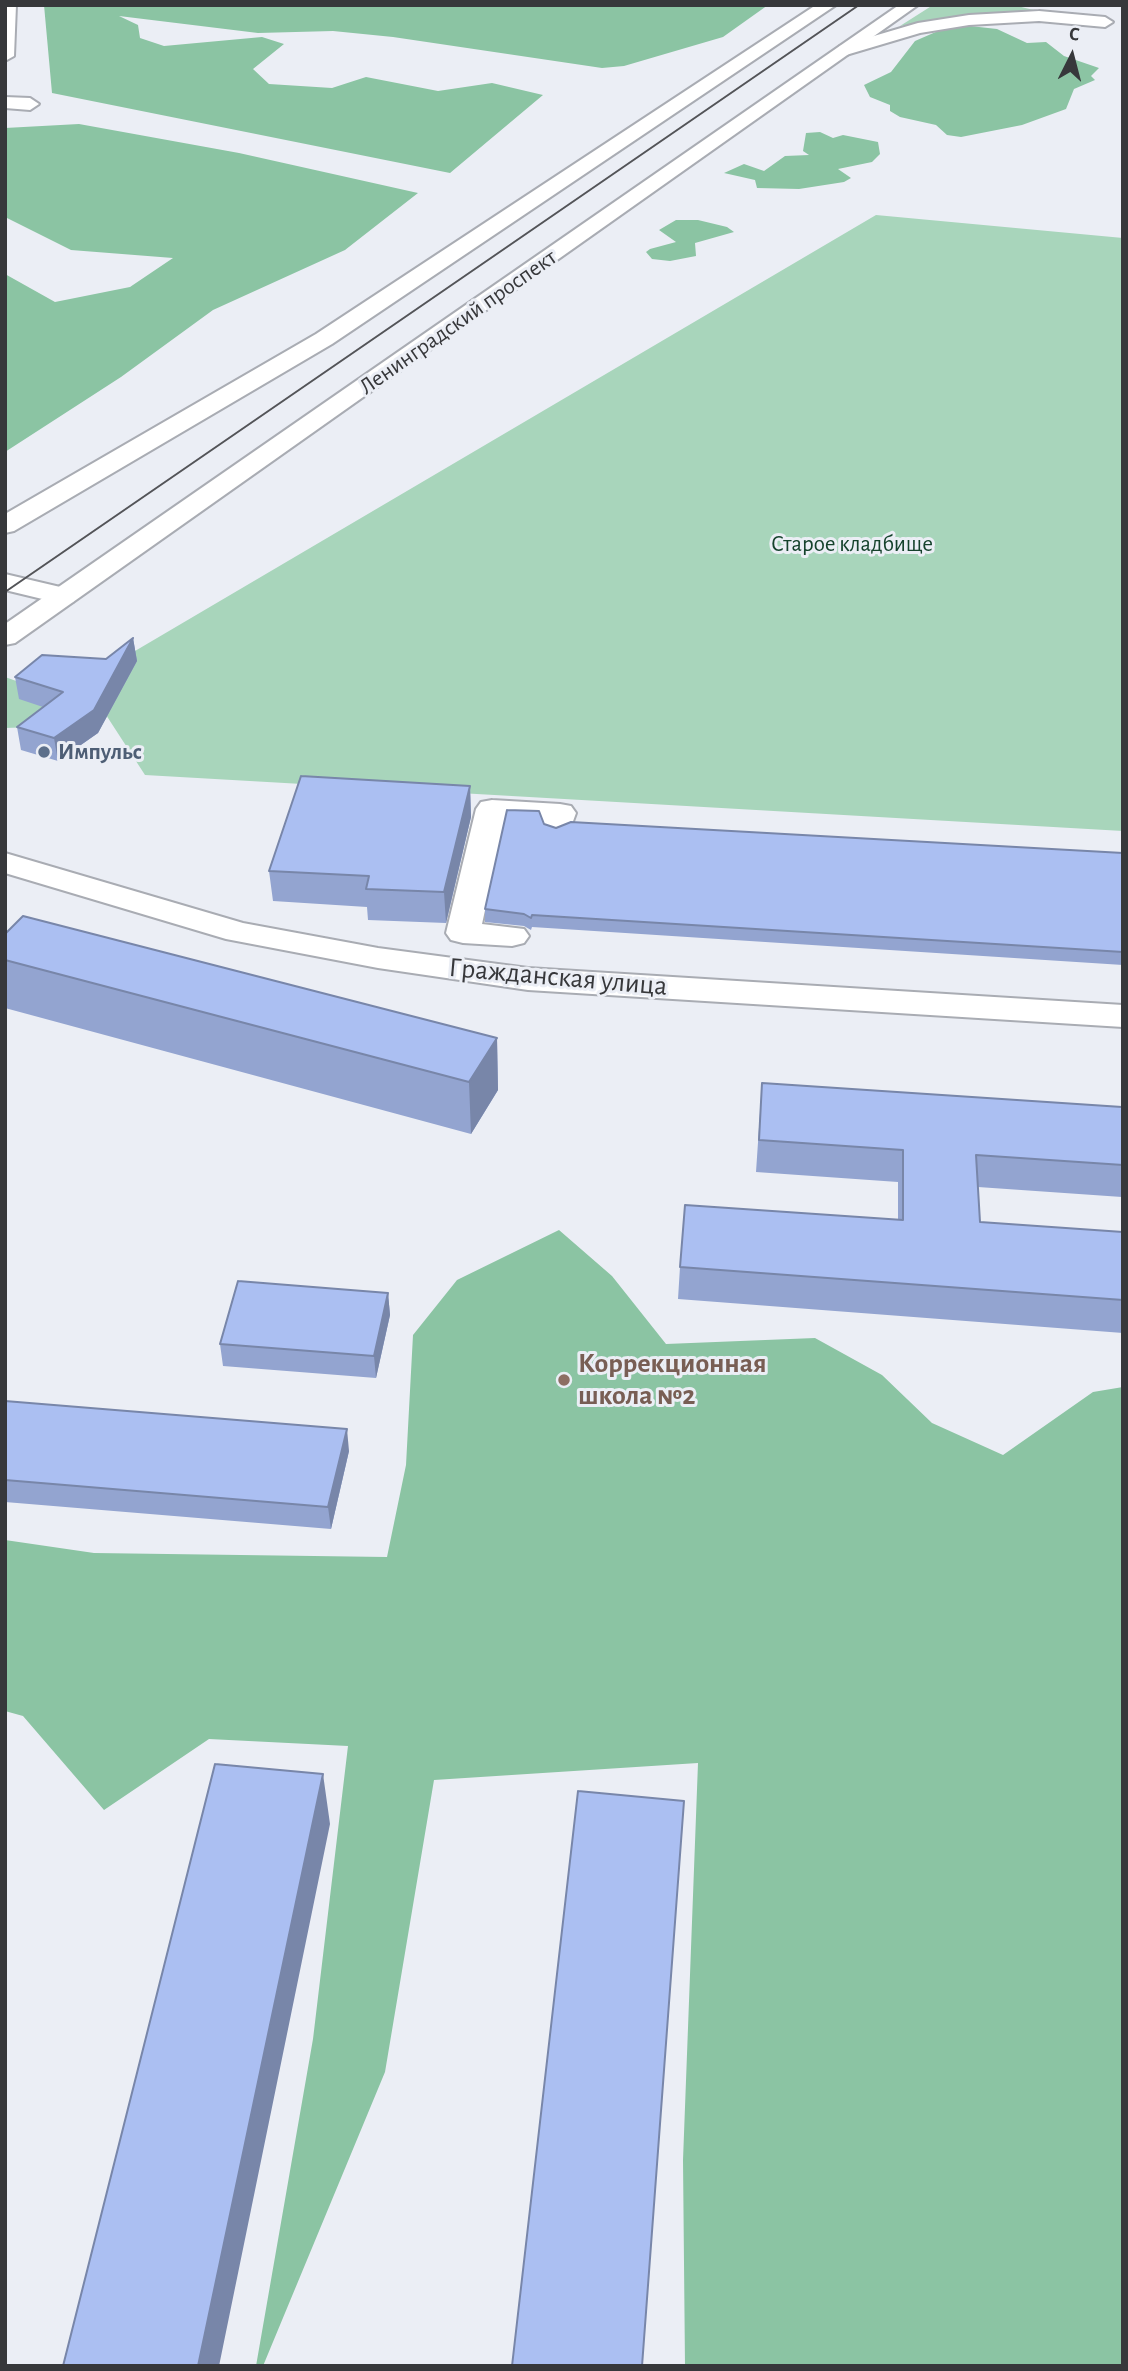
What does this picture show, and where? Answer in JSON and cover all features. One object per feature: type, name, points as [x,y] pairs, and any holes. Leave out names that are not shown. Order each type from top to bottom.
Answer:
[{"type":"main road","points":[[5,56],[8,5]]},
{"type":"main road","points":[[5,525],[324,339],[828,5]]},
{"type":"main road","name":"Ленинградский проспект","points":[[5,637],[910,5]]},
{"type":"main road","points":[[1045,5],[1115,19]]},
{"type":"main road","points":[[1097,5],[1115,19]]},
{"type":"main road","points":[[846,50],[918,28],[969,20],[1039,16],[1115,19]]},
{"type":"main road","points":[[5,102],[30,104]]},
{"type":"main road","points":[[5,582],[63,596]]},
{"type":"main road","points":[[512,936],[463,933],[492,809],[560,813],[557,828]]},
{"type":"main road","name":"Гражданская улица","points":[[5,863],[239,932],[378,958],[528,979],[1123,1016]]},
{"type":"green space","points":[[44,5],[768,5],[723,37],[624,66],[602,68],[393,37],[333,31],[258,33],[119,16],[138,25],[140,38],[164,46],[262,37],[284,44],[253,69],[269,84],[332,88],[366,77],[438,91],[492,83],[543,95],[450,173],[52,93]]},
{"type":"green space","points":[[933,5],[1013,5],[1042,12],[977,14],[900,26]]},
{"type":"green space","points":[[970,26],[997,29],[1027,43],[1046,42],[1064,56],[1099,68],[1091,76],[1095,80],[1074,89],[1066,109],[1022,125],[961,137],[947,135],[936,125],[900,117],[890,111],[890,105],[870,97],[864,85],[891,72],[915,41],[938,31]]},
{"type":"green space","points":[[79,124],[239,153],[418,193],[345,250],[213,310],[121,377],[5,452],[5,274],[55,302],[130,287],[173,258],[71,250],[5,217],[5,128]]},
{"type":"green space","points":[[820,132],[833,138],[843,135],[878,142],[880,154],[872,162],[838,169],[851,178],[844,182],[799,189],[757,188],[755,180],[724,173],[744,164],[764,171],[785,156],[809,155],[803,151],[806,133]]},
{"type":"green space","name":"Старое кладбище","points":[[876,215],[1123,238],[1123,831],[145,775],[84,681]]},
{"type":"green space","points":[[676,220],[698,220],[727,227],[734,232],[695,243],[696,256],[670,261],[652,259],[646,252],[650,249],[676,242],[659,230]]},
{"type":"green space","points":[[5,677],[70,700],[35,727],[5,728]]},
{"type":"green space","points":[[559,1230],[612,1276],[666,1344],[815,1338],[882,1375],[932,1423],[1003,1455],[1093,1392],[1123,1387],[1123,2366],[685,2366],[683,2160],[698,1763],[434,1780],[385,2072],[263,2366],[256,2366],[313,2039],[348,1746],[209,1739],[104,1810],[23,1716],[5,1711],[5,1540],[94,1553],[387,1557],[406,1465],[413,1335],[457,1280]]},
{"type":"building","points":[[133,638],[94,710],[54,738],[17,727],[63,692],[15,677],[42,655],[106,659]]},
{"type":"building","points":[[301,776],[470,786],[444,892],[366,889],[369,876],[269,871]]},
{"type":"building","points":[[507,810],[539,811],[544,824],[556,828],[571,822],[1123,853],[1123,952],[532,915],[531,918],[524,914],[485,909]]},
{"type":"building","points":[[23,916],[497,1038],[469,1082],[5,960],[5,934]]},
{"type":"building","points":[[762,1083],[1122,1107],[1123,1165],[976,1155],[980,1222],[1123,1232],[1123,1300],[680,1267],[685,1205],[903,1220],[903,1150],[759,1140]]},
{"type":"building","points":[[238,1281],[388,1293],[374,1356],[220,1344]]},
{"type":"building","points":[[5,1401],[347,1429],[328,1507],[5,1480]]},
{"type":"building","points":[[215,1764],[323,1774],[198,2366],[63,2366]]},
{"type":"building","points":[[578,1791],[684,1801],[642,2366],[512,2366]]},
{"type":"tram line","points":[[5,592],[859,5]]},
{"type":"place","name":"Импульс","points":[[44,752]]},
{"type":"place","name":"Коррекционная школа №2","points":[[564,1380]]}]
